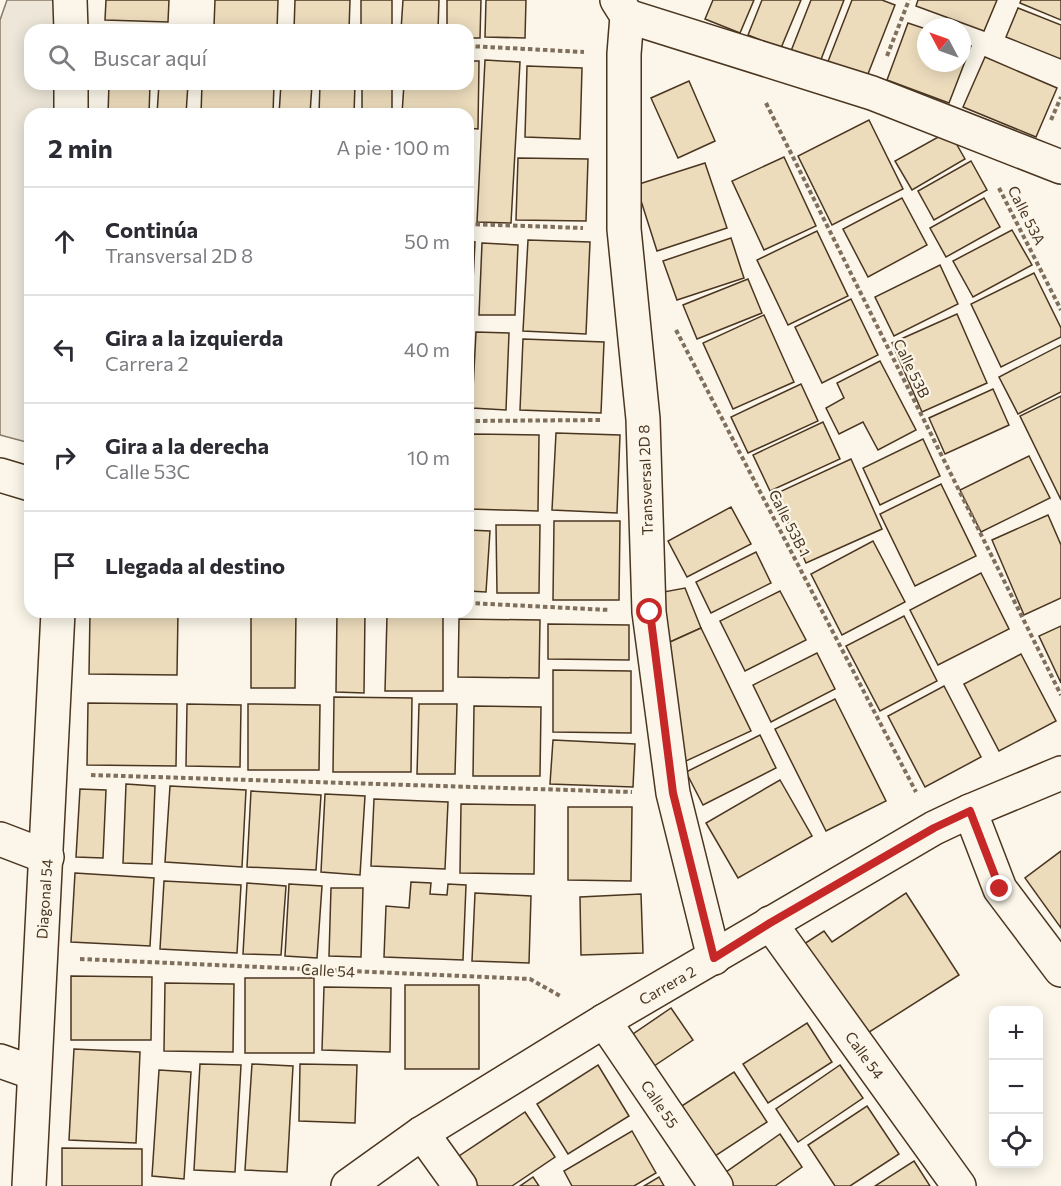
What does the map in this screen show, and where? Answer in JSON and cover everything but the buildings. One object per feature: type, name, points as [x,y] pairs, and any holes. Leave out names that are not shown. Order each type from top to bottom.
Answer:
[{"type":"street","points":[[622,8],[741,51],[872,93],[1061,167]]},
{"type":"street","name":"Transversal 2D 8","points":[[622,8],[624,229],[643,419],[650,612],[673,793],[714,958]]},
{"type":"street","points":[[71,90],[71,108]]},
{"type":"street","points":[[0,475],[24,482]]},
{"type":"street","name":"Diagonal 54","points":[[29,1186],[58,618]]},
{"type":"street","name":"Carrera 2","points":[[348,1186],[422,1133],[604,1021],[934,828],[1061,773]]},
{"type":"street","points":[[970,811],[1000,889],[1061,970]]},
{"type":"street","points":[[0,840],[47,857]]},
{"type":"street","name":"Calle 54","points":[[770,923],[959,1186]]},
{"type":"street","name":"Calle 55","points":[[604,1021],[716,1186]]},
{"type":"street","points":[[0,1060],[34,1073]]},
{"type":"street","points":[[422,1133],[460,1186]]},
{"type":"path","points":[[872,93],[909,0]]},
{"type":"path","points":[[70,18],[122,24]]},
{"type":"path","points":[[474,46],[624,54]]},
{"type":"path","name":"Calle 53B","points":[[741,51],[1061,695]]},
{"type":"path","name":"Calle 53A","points":[[971,131],[1061,310]]},
{"type":"path","points":[[474,224],[624,229]]},
{"type":"path","name":"Calle 53B 1","points":[[673,324],[934,828]]},
{"type":"path","points":[[474,421],[643,419]]},
{"type":"path","points":[[474,603],[650,612]]},
{"type":"path","points":[[51,774],[673,793]]},
{"type":"path","name":"Calle 54","points":[[40,957],[530,979],[604,1021]]},
{"type":"shaded area","points":[[7,0],[54,0],[56,24],[24,24],[24,90],[54,90],[54,108],[24,108],[24,441],[0,435],[0,20]]},
{"type":"route","points":[[650,612],[673,793],[714,958],[934,828],[970,811],[1000,889]]}]
